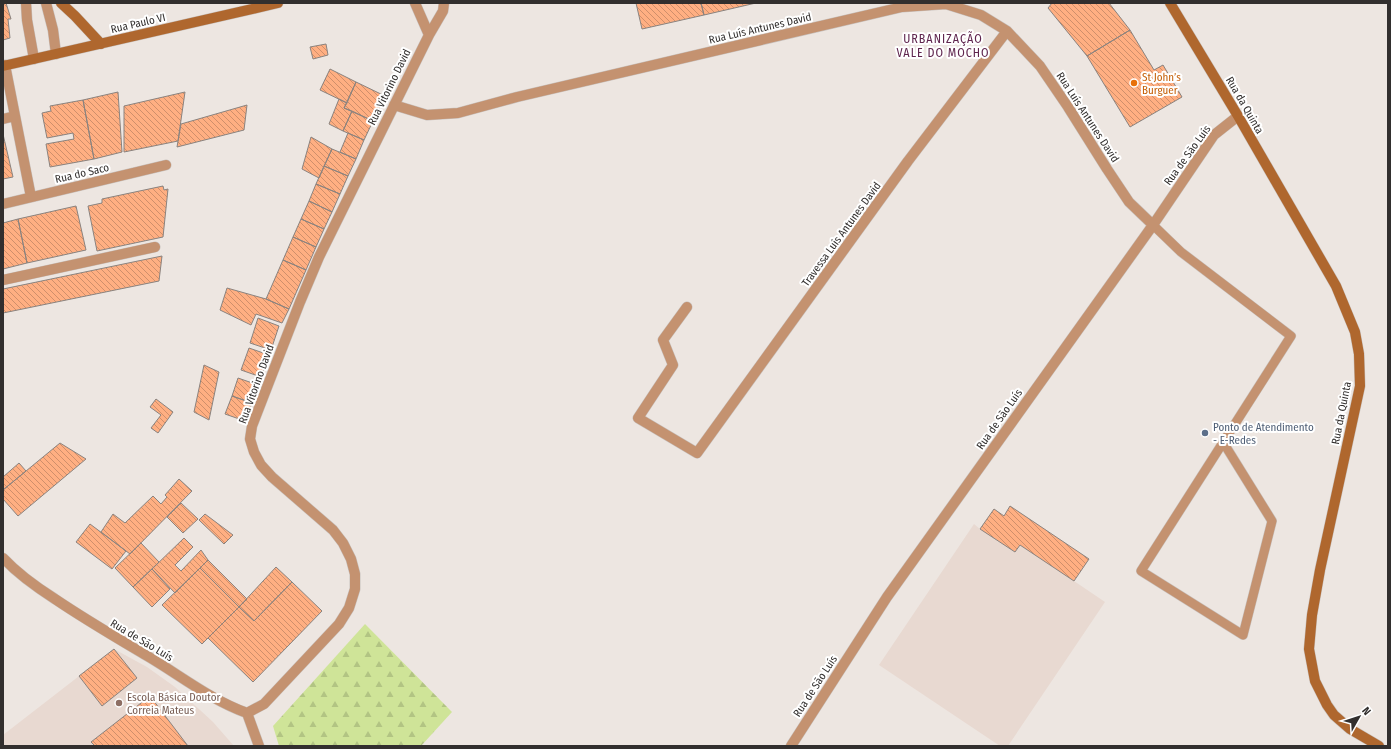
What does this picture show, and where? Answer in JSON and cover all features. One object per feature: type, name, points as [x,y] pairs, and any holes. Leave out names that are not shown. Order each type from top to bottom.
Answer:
[{"type":"main road","points":[[60,3],[75,16],[101,44]]},
{"type":"main road","name":"Rua Paulo VI","points":[[4,66],[278,3]]},
{"type":"main road","name":"Rua da Quinta","points":[[1170,3],[1238,116],[1336,286],[1354,332],[1359,354],[1360,386],[1320,570],[1312,614],[1309,649],[1316,681],[1327,705],[1334,715],[1350,729],[1379,746]]},
{"type":"street","points":[[26,3],[27,20],[34,59]]},
{"type":"street","points":[[46,3],[53,30],[56,54]]},
{"type":"street","points":[[415,3],[429,35]]},
{"type":"street","name":"Rua Vitorino David","points":[[247,713],[264,704],[339,624],[349,608],[355,589],[355,574],[351,559],[342,543],[332,530],[272,477],[262,465],[254,452],[250,439],[252,426],[319,257],[429,35],[443,11],[444,3]]},
{"type":"street","name":"Rua Luís Antunes David","points":[[394,105],[427,115],[458,113],[517,97],[902,7],[946,4],[981,15],[1008,31],[1040,66],[1129,202],[1153,225]]},
{"type":"street","name":"Travessa Luís Antunes David","points":[[687,307],[663,340],[673,365],[638,418],[697,453],[908,161],[1008,31]]},
{"type":"street","points":[[4,66],[16,116],[31,197]]},
{"type":"street","points":[[3,119],[16,116]]},
{"type":"street","name":"Rua de São Luís","points":[[791,746],[887,597],[1153,225],[1214,134],[1238,116]]},
{"type":"street","name":"Rua do Saco","points":[[3,204],[166,165]]},
{"type":"street","points":[[3,280],[155,247]]},
{"type":"street","name":"Rua de São Luís","points":[[3,558],[28,581],[91,623],[150,657],[230,707],[247,713]]},
{"type":"street","points":[[247,713],[259,746]]},
{"type":"lane","points":[[1153,225],[1181,252],[1291,336],[1223,442],[1141,571],[1243,635],[1272,521],[1223,442]]},
{"type":"shaded area","points":[[1010,506],[1089,559],[1074,581],[1105,602],[1008,746],[1000,746],[879,665],[974,524],[980,529],[994,509],[1004,516]]},
{"type":"shaded area","name":"Escola Básica Doutor Correia Mateus","points":[[114,649],[147,667],[175,687],[213,722],[234,746],[3,746],[3,735]]},
{"type":"green space","points":[[365,624],[452,712],[421,746],[279,746],[273,726]]},
{"type":"building","points":[[3,3],[6,3],[11,19],[8,19],[10,38],[3,40]]},
{"type":"building","points":[[636,3],[701,3],[704,15],[642,29]]},
{"type":"building","points":[[701,3],[756,3],[704,15]]},
{"type":"building","points":[[1052,3],[1109,3],[1130,30],[1087,56],[1048,8]]},
{"type":"building","points":[[1130,30],[1154,70],[1163,65],[1182,97],[1130,127],[1087,56]]},
{"type":"building","points":[[326,44],[328,55],[313,59],[310,47]]},
{"type":"building","points":[[330,69],[356,82],[347,103],[320,90]]},
{"type":"building","points":[[356,82],[385,96],[373,121],[344,108]]},
{"type":"building","points":[[118,92],[122,152],[94,159],[83,100]]},
{"type":"building","points":[[185,92],[178,141],[124,152],[124,106]]},
{"type":"building","points":[[339,99],[347,103],[344,108],[352,111],[343,131],[329,124]]},
{"type":"building","points":[[83,100],[94,159],[50,167],[46,144],[74,139],[73,133],[47,138],[42,113],[51,111],[50,106]]},
{"type":"building","points":[[247,105],[244,130],[177,147],[181,124]]},
{"type":"building","points":[[352,111],[373,121],[364,140],[343,131]]},
{"type":"building","points":[[348,133],[364,140],[356,159],[340,152]]},
{"type":"building","points":[[3,134],[13,177],[3,179]]},
{"type":"building","points":[[311,137],[332,149],[319,178],[302,169]]},
{"type":"building","points":[[332,149],[356,159],[348,176],[324,166]]},
{"type":"building","points":[[324,166],[348,176],[340,194],[316,184]]},
{"type":"building","points":[[316,184],[340,194],[332,212],[309,201]]},
{"type":"building","points":[[163,186],[164,190],[168,189],[163,237],[97,251],[88,206],[102,203],[102,199]]},
{"type":"building","points":[[309,201],[332,212],[324,229],[301,219]]},
{"type":"building","points":[[76,206],[86,250],[27,263],[18,219]]},
{"type":"building","points":[[18,219],[27,263],[3,269],[3,223]]},
{"type":"building","points":[[301,219],[324,229],[316,247],[293,237]]},
{"type":"building","points":[[293,237],[316,247],[306,270],[283,260]]},
{"type":"building","points":[[162,256],[159,281],[3,313],[3,289]]},
{"type":"building","points":[[283,260],[306,270],[289,309],[266,299]]},
{"type":"building","points":[[227,288],[266,299],[289,309],[282,323],[256,314],[251,325],[220,310]]},
{"type":"building","points":[[258,318],[279,326],[271,350],[250,343]]},
{"type":"building","points":[[249,348],[269,355],[261,377],[241,370]]},
{"type":"building","points":[[204,365],[219,372],[209,420],[194,412]]},
{"type":"building","points":[[238,378],[258,385],[252,403],[232,396]]},
{"type":"building","points":[[232,396],[252,403],[245,421],[225,414]]},
{"type":"building","points":[[156,399],[173,412],[158,433],[151,428],[161,415],[150,407]]},
{"type":"building","points":[[60,443],[86,459],[18,516],[3,499],[3,490]]},
{"type":"building","points":[[19,463],[26,471],[3,490],[3,477]]},
{"type":"building","points":[[179,479],[192,491],[130,554],[101,532],[113,514],[125,523],[153,496],[161,504],[167,497],[165,495]]},
{"type":"building","points":[[181,503],[198,519],[183,533],[167,517]]},
{"type":"building","points":[[1010,506],[1089,559],[1074,581],[1020,545],[1015,552],[980,529],[994,509],[1004,516]]},
{"type":"building","points":[[205,514],[233,535],[224,544],[199,520]]},
{"type":"building","points":[[90,524],[126,551],[112,569],[76,542]]},
{"type":"building","points":[[184,538],[193,547],[175,565],[181,571],[201,550],[208,560],[175,593],[152,569]]},
{"type":"building","points":[[141,543],[159,562],[133,587],[115,568]]},
{"type":"building","points":[[208,560],[247,599],[239,607],[200,568]]},
{"type":"building","points":[[276,567],[292,582],[254,621],[239,607]]},
{"type":"building","points":[[200,568],[239,607],[202,644],[162,605]]},
{"type":"building","points":[[152,569],[170,589],[152,607],[133,587]]},
{"type":"building","points":[[292,582],[322,611],[253,682],[208,638],[239,607],[254,621]]},
{"type":"building","points":[[114,649],[137,678],[102,706],[79,676]]},
{"type":"building","points":[[150,696],[188,746],[95,746],[91,742]]},
{"type":"place","name":"St John’s Burguer","points":[[1134,83]]},
{"type":"place","name":"Ponto de Atendimento - E-Redes","points":[[1205,433]]},
{"type":"place","name":"Escola Básica Doutor Correia Mateus","points":[[119,703]]},
{"type":"district","name":"URBANIZAÇÃO VALE DO MOCHO","points":[[943,46]]}]
